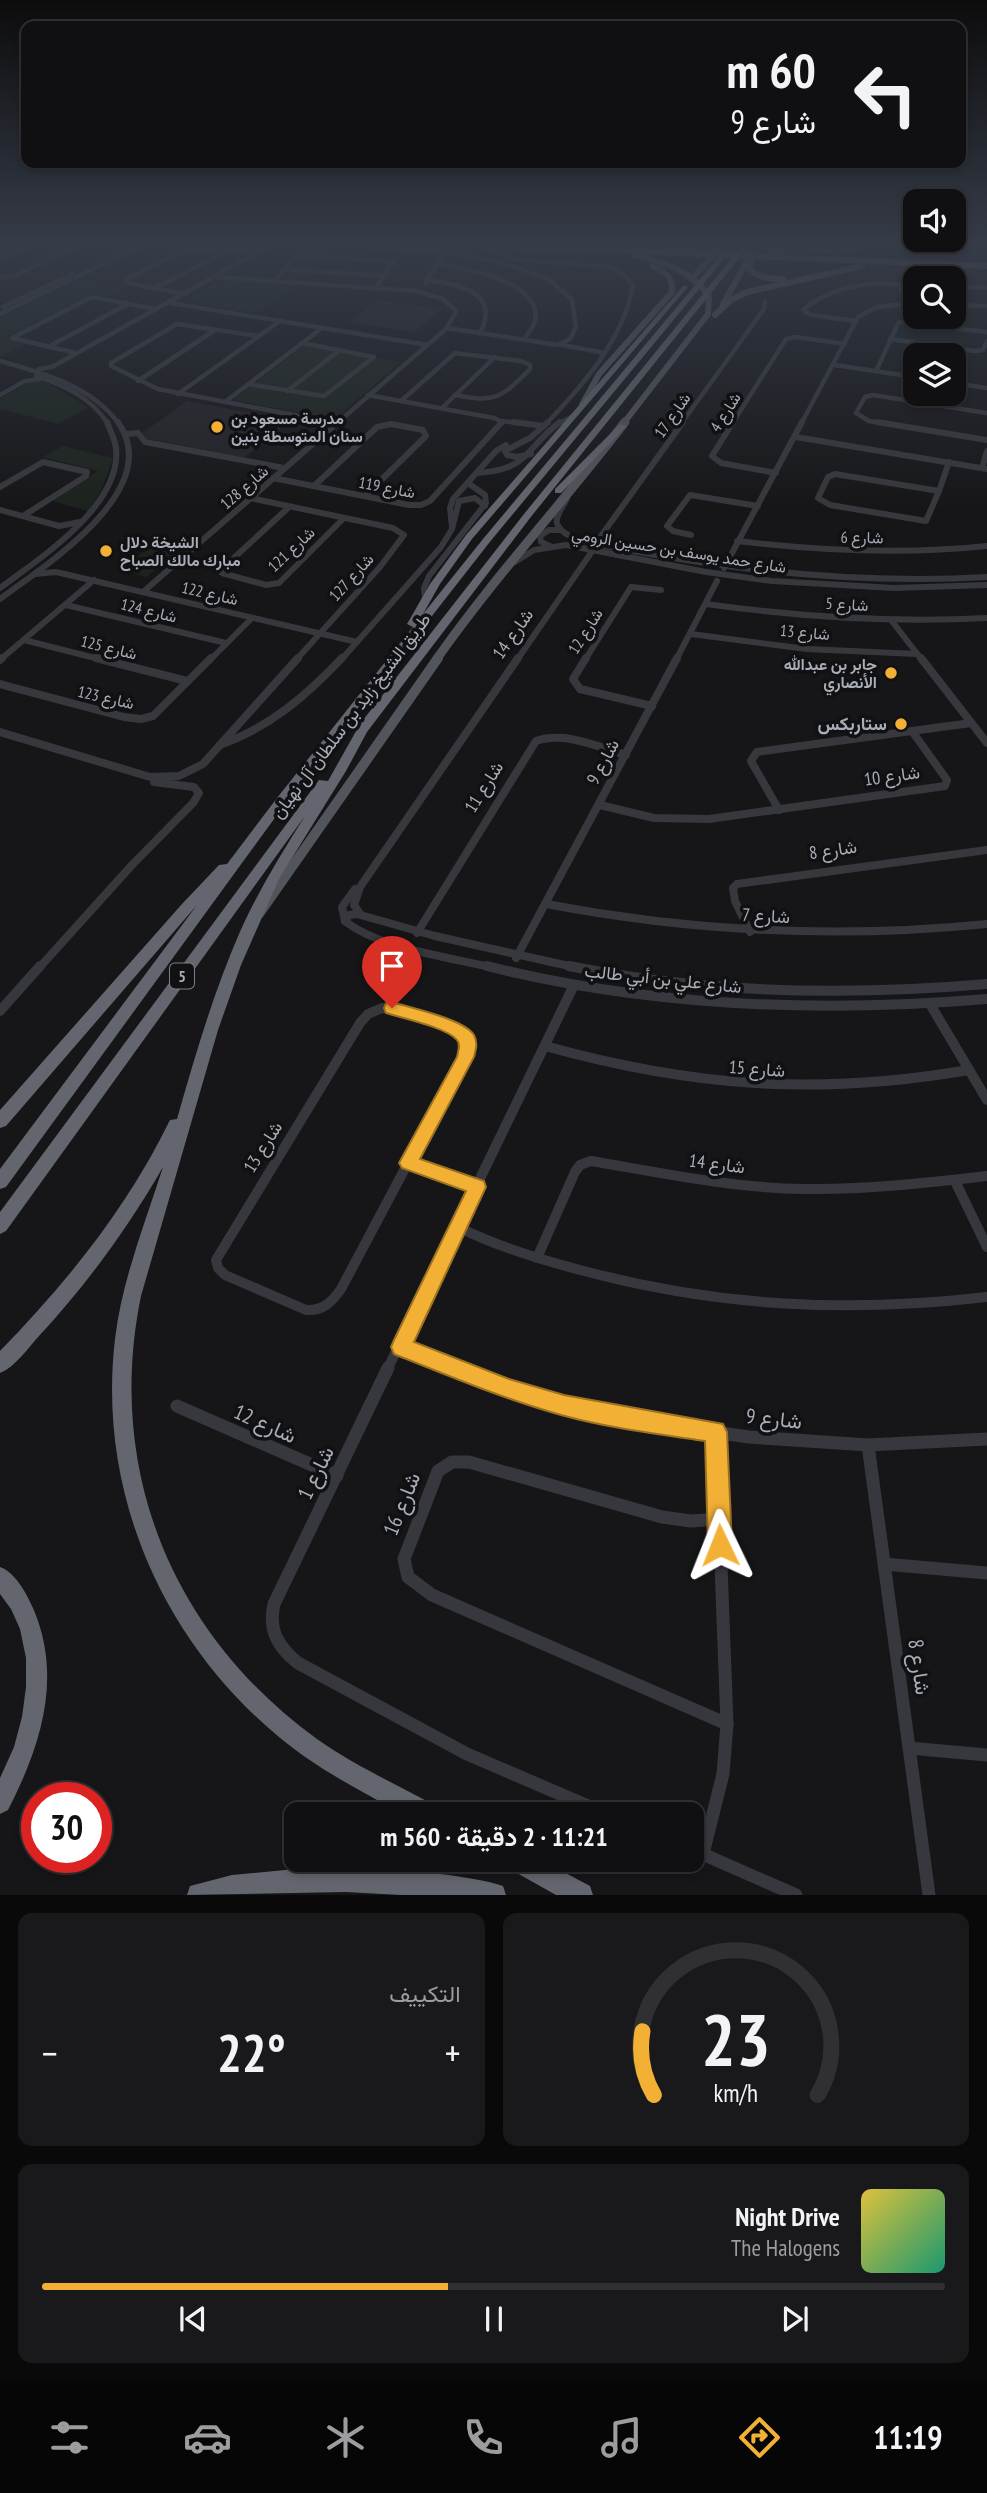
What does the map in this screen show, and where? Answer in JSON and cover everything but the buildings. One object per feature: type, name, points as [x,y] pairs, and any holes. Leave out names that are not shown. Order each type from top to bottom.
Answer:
[{"type":"highway","points":[[582,405],[647,330]]},
{"type":"highway","name":"طريق الشيخ زايد بن سلطان آل نهيان","points":[[0,1182],[281,801],[486,541],[662,330]]},
{"type":"highway","name":"طريق الشيخ زايد بن سلطان آل نهيان","points":[[0,1226],[365,726],[527,516],[678,330]]},
{"type":"highway","name":"5","points":[[400,650],[425,600],[469,537],[582,405]]},
{"type":"highway","points":[[527,516],[558,491],[623,426]]},
{"type":"highway","points":[[365,726],[276,875],[250,925],[229,980],[131,1301],[124,1338],[122,1430],[127,1468],[148,1544],[178,1605],[203,1642],[255,1702],[279,1724],[334,1764],[406,1802]]},
{"type":"highway","points":[[0,1121],[199,893],[248,847]]},
{"type":"highway","points":[[0,1364],[53,1311],[104,1248],[145,1187],[199,1074]]},
{"type":"highway","points":[[0,1130],[40,1078]]},
{"type":"highway","points":[[0,1577],[18,1600],[29,1622],[36,1649],[38,1678],[33,1721],[27,1743],[0,1802]]},
{"type":"highway","points":[[538,1872],[581,1895]]},
{"type":"highway","points":[[211,1891],[336,1879],[470,1890],[494,1895]]},
{"type":"main road","points":[[582,405],[594,380],[639,330]]},
{"type":"main road","points":[[250,925],[424,677],[500,575],[552,510],[581,479],[698,330]]},
{"type":"street","points":[[26,330],[12,338],[76,354]]},
{"type":"street","points":[[48,347],[79,330]]},
{"type":"street","points":[[34,369],[52,367],[118,330]]},
{"type":"street","points":[[163,330],[111,363],[111,366],[138,381],[178,394],[336,423]]},
{"type":"street","points":[[138,381],[214,330]]},
{"type":"street","points":[[218,330],[258,336]]},
{"type":"street","points":[[178,394],[266,330]]},
{"type":"street","points":[[225,402],[320,330]]},
{"type":"street","points":[[338,330],[427,345]]},
{"type":"street","name":"شارع 128","points":[[143,592],[444,330]]},
{"type":"street","points":[[463,330],[605,353]]},
{"type":"street","points":[[524,340],[530,330]]},
{"type":"street","points":[[562,345],[575,330]]},
{"type":"street","points":[[531,454],[514,457],[507,455],[505,451],[529,439],[542,427],[590,375],[616,330]]},
{"type":"street","name":"شارع 17","points":[[595,546],[749,330]]},
{"type":"street","points":[[724,568],[851,330]]},
{"type":"street","points":[[876,371],[894,330]]},
{"type":"street","name":"شارع 4","points":[[776,473],[719,463],[712,456],[786,339],[796,337],[845,344]]},
{"type":"street","points":[[890,339],[975,351],[983,350],[987,341]]},
{"type":"street","points":[[248,384],[320,397],[329,395],[374,357],[302,343]]},
{"type":"street","points":[[287,391],[340,349]]},
{"type":"street","points":[[401,401],[451,354],[464,352],[523,361],[530,368],[498,400],[486,401],[455,395]]},
{"type":"street","points":[[442,408],[495,357]]},
{"type":"street","points":[[0,361],[34,369],[82,398],[105,419],[116,446],[114,471],[105,492],[81,522],[0,587]]},
{"type":"street","points":[[835,365],[903,375]]},
{"type":"street","points":[[0,367],[46,376],[78,386],[102,402],[119,419],[128,444],[127,472],[119,491],[91,526],[0,599]]},
{"type":"street","points":[[0,395],[25,381],[46,376],[52,367]]},
{"type":"street","points":[[25,381],[27,373]]},
{"type":"street","points":[[966,385],[987,388]]},
{"type":"street","points":[[368,395],[542,427]]},
{"type":"street","points":[[987,413],[875,396],[864,397],[856,413],[869,421],[987,440]]},
{"type":"street","points":[[477,473],[513,468],[531,454],[558,424],[573,416]]},
{"type":"street","points":[[105,419],[114,420],[128,444]]},
{"type":"street","name":"شارع 119","points":[[273,478],[366,495],[409,506],[425,504],[502,421]]},
{"type":"street","points":[[315,485],[377,427],[391,424],[426,433],[366,495]]},
{"type":"street","points":[[451,528],[451,505],[477,473],[499,449],[542,427]]},
{"type":"street","points":[[126,434],[139,433],[145,442],[284,468]]},
{"type":"street","points":[[796,437],[985,468],[987,451]]},
{"type":"street","points":[[0,487],[43,462],[87,472],[84,477],[23,516]]},
{"type":"street","points":[[939,491],[835,474],[828,477],[818,498],[830,505],[925,522],[930,519],[949,462]]},
{"type":"street","points":[[114,471],[116,478],[112,489],[119,491]]},
{"type":"street","name":"شارع حمد يوسف بن حسين الرومي","points":[[581,479],[557,516],[561,530],[595,546],[706,572],[814,585],[987,585]]},
{"type":"street","points":[[425,600],[424,588],[429,576],[468,523],[485,506],[485,495],[468,484]]},
{"type":"street","points":[[691,535],[673,531],[667,526],[690,495],[758,506]]},
{"type":"street","name":"شارع 127","points":[[0,732],[159,778],[179,776],[196,769],[380,567],[404,536],[397,529],[250,498]]},
{"type":"street","points":[[219,746],[263,727],[323,677],[440,548],[457,517],[459,501],[475,498],[485,506]]},
{"type":"street","name":"شارع 121","points":[[289,507],[224,567],[222,573],[266,584],[279,583],[344,518]]},
{"type":"street","points":[[0,510],[59,526],[81,522]]},
{"type":"street","points":[[59,526],[67,535]]},
{"type":"street","points":[[550,546],[540,540],[541,534],[549,530],[561,530]]},
{"type":"street","name":"شارع 6","points":[[737,541],[798,548],[878,552],[987,546]]},
{"type":"street","name":"شارع حمد يوسف بن حسين الرومي","points":[[500,575],[525,554],[550,546],[595,546],[724,568],[893,584]]},
{"type":"street","name":"شارع 14","points":[[345,921],[341,912],[343,905],[367,876],[595,546]]},
{"type":"street","points":[[49,561],[56,572]]},
{"type":"street","name":"شارع 122","points":[[30,576],[56,572],[357,642]]},
{"type":"street","points":[[706,572],[717,581],[734,576]]},
{"type":"street","name":"شارع حمد يوسف بن حسين الرومي","points":[[911,584],[987,577]]},
{"type":"street","points":[[0,660],[93,580]]},
{"type":"street","name":"شارع 9","points":[[516,958],[600,805],[717,581]]},
{"type":"street","name":"شارع 12","points":[[652,706],[586,691],[575,686],[573,681],[631,587],[661,590]]},
{"type":"street","name":"شارع 5","points":[[706,604],[817,617],[891,620],[987,618]]},
{"type":"street","name":"شارع 124","points":[[65,605],[226,643]]},
{"type":"street","name":"شارع 123","points":[[0,684],[124,717],[141,719],[153,716],[252,618]]},
{"type":"street","points":[[891,620],[987,743]]},
{"type":"street","name":"شارع 13","points":[[691,634],[787,647],[917,654]]},
{"type":"street","name":"شارع 125","points":[[24,640],[187,681]]},
{"type":"street","points":[[779,810],[751,761],[757,752],[971,723]]},
{"type":"street","name":"شارع 10","points":[[600,805],[642,816],[680,820],[723,818],[945,786],[947,780],[912,731]]},
{"type":"street","name":"شارع 11","points":[[417,933],[536,741],[542,737],[557,738],[626,755]]},
{"type":"street","points":[[0,1012],[198,796],[194,787],[160,784],[133,772]]},
{"type":"street","name":"شارع 8","points":[[750,932],[733,896],[733,888],[737,884],[987,849]]},
{"type":"street","name":"شارع 14","points":[[362,916],[355,907],[355,900],[367,876]]},
{"type":"street","name":"شارع 7","points":[[546,904],[647,922],[750,932],[860,933],[987,923]]},
{"type":"street","points":[[345,921],[351,914],[362,916]]},
{"type":"street","name":"شارع علي بن أبي طالب","points":[[362,916],[516,958],[625,977],[731,988],[808,992],[900,991],[987,984]]},
{"type":"street","name":"شارع علي بن أبي طالب","points":[[345,921],[359,931],[421,950],[574,985],[731,1004],[808,1007],[930,1004],[987,999]]},
{"type":"street","points":[[421,950],[416,944],[417,940],[428,936]]},
{"type":"street","name":"شارع 1","points":[[574,985],[271,1617],[274,1636],[283,1650],[298,1663],[467,1754],[579,1802]]},
{"type":"street","points":[[731,988],[736,996],[731,1004]]},
{"type":"street","points":[[808,992],[800,999],[808,1007]]},
{"type":"street","points":[[930,1004],[987,1100]]},
{"type":"street","name":"شارع 13","points":[[382,1008],[398,1009],[455,1029],[464,1034],[468,1041],[465,1057],[408,1163],[341,1289],[324,1308],[306,1310],[228,1277],[218,1268],[216,1260],[220,1250],[360,1023],[368,1014],[382,1008]]},
{"type":"street","name":"شارع 15","points":[[545,1046],[646,1072],[753,1086],[862,1086],[969,1070]]},
{"type":"street","name":"شارع 14","points":[[537,1258],[575,1172],[580,1165],[591,1161],[763,1187],[841,1189],[955,1181],[987,1175]]},
{"type":"street","points":[[408,1163],[477,1187]]},
{"type":"street","points":[[955,1181],[987,1247]]},
{"type":"street","points":[[458,1227],[486,1242],[537,1258],[641,1285],[730,1300],[880,1307],[987,1297]]},
{"type":"street","name":"شارع 9","points":[[401,1347],[509,1389],[564,1405],[625,1418],[716,1432],[868,1445],[987,1440]]},
{"type":"street","name":"شارع 12","points":[[177,1406],[337,1476]]},
{"type":"street","points":[[704,1831],[723,1773],[727,1724],[716,1432]]},
{"type":"street","name":"شارع 8","points":[[868,1445],[929,1895]]},
{"type":"street","name":"شارع 16","points":[[719,1519],[691,1521],[662,1517],[469,1462],[456,1461],[443,1465],[438,1471],[404,1559],[405,1568],[413,1583],[432,1595],[727,1724]]},
{"type":"street","points":[[884,1564],[987,1573]]},
{"type":"street","points":[[909,1748],[987,1755]]},
{"type":"street","points":[[704,1855],[796,1895]]},
{"type":"shaded area","points":[[0,330],[20,330],[5,338],[26,344],[0,357]]},
{"type":"shaded area","points":[[305,345],[401,362],[337,417],[329,418],[233,400]]},
{"type":"shaded area","points":[[32,381],[47,383],[88,407],[59,424],[0,409],[0,399]]},
{"type":"shaded area","name":"مدرسة مسعود بن سنان المتوسطة بنين","points":[[187,401],[290,420],[244,458],[144,438],[142,433]]},
{"type":"shaded area","points":[[63,446],[113,458],[101,491],[88,511],[52,501],[98,471],[43,457]]},
{"type":"shaded area","points":[[158,540],[190,547],[165,568],[158,567],[147,577],[121,570]]},
{"type":"place","name":"مدرسة مسعود بن سنان المتوسطة بنين","points":[[217,427]]},
{"type":"place","name":"الشيخة دلال مبارك مالك الصباح","points":[[106,551]]},
{"type":"place","name":"جابر بن عبدالله الأنصاري","points":[[891,673]]},
{"type":"place","name":"ستاربكس","points":[[901,724]]},
{"type":"route","points":[[392,1008],[460,1031],[466,1038],[468,1050],[465,1057],[408,1163],[477,1187],[401,1347],[509,1389],[564,1405],[658,1424],[716,1432],[720,1545]]}]
